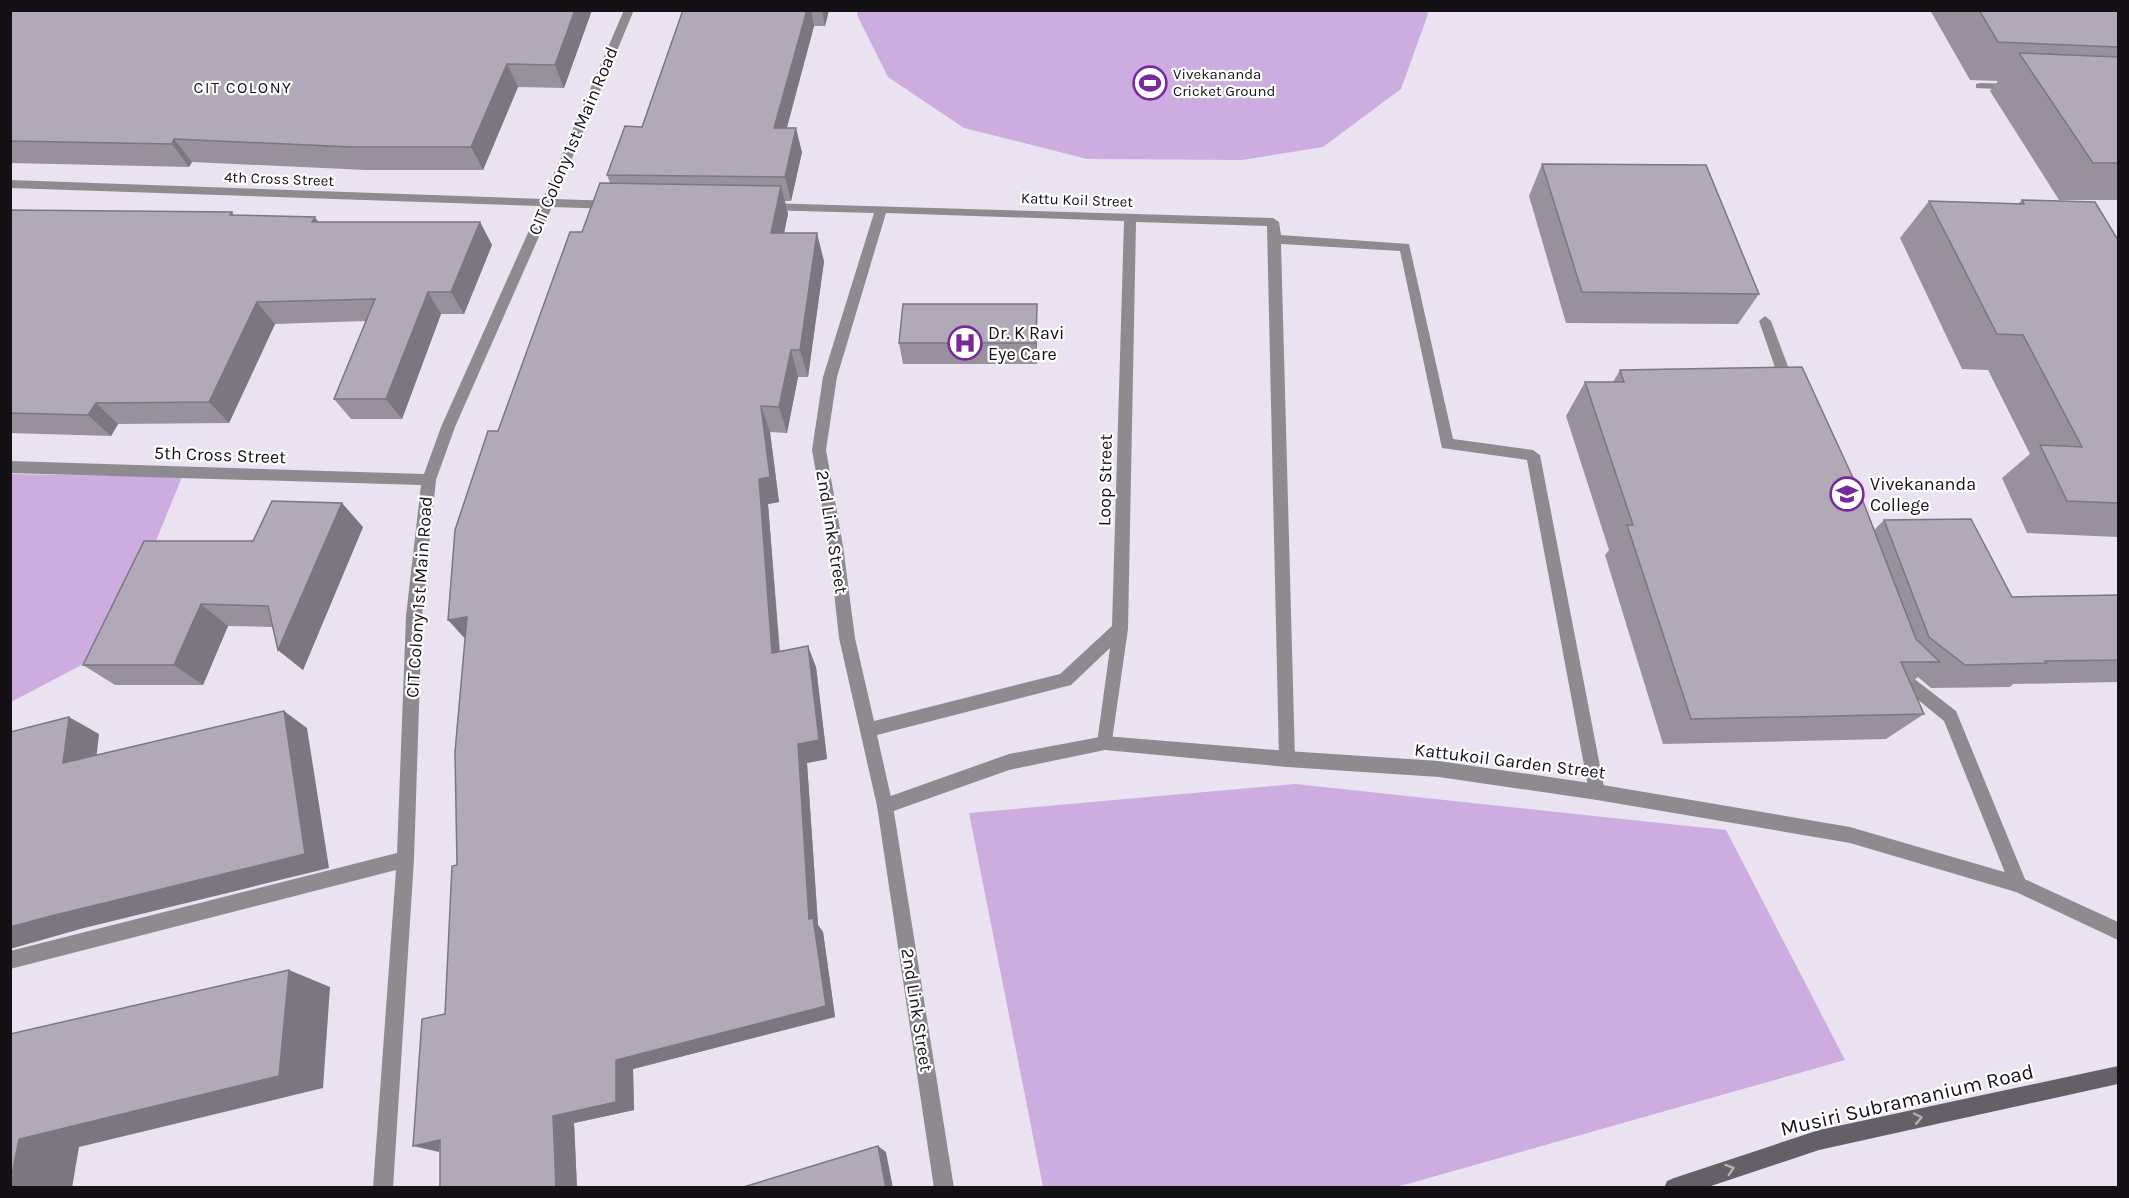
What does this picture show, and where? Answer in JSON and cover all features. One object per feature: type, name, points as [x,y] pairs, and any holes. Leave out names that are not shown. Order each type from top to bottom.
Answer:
[{"type":"main road","name":"Musiri Subramanium Road","points":[[1674,1188],[1819,1140],[2118,1075]]},
{"type":"street","name":"CIT Colony 1st Main Road","points":[[383,1188],[405,859],[414,616],[429,480],[448,427],[547,204],[629,10]]},
{"type":"street","points":[[1980,86],[2026,87]]},
{"type":"street","name":"4th Cross Street","points":[[10,184],[547,204]]},
{"type":"street","points":[[547,204],[631,205]]},
{"type":"street","points":[[750,207],[881,209]]},
{"type":"street","name":"Kattu Koil Street","points":[[881,209],[1273,222],[1275,239]]},
{"type":"street","name":"2nd Link Street","points":[[881,209],[830,376],[819,450],[836,546],[847,638],[885,806],[944,1188]]},
{"type":"street","name":"Loop Street","points":[[1105,743],[1120,629],[1130,216]]},
{"type":"street","points":[[1287,759],[1275,239],[1405,247],[1447,444],[1533,455],[1596,792]]},
{"type":"street","points":[[1765,321],[1794,399]]},
{"type":"street","name":"5th Cross Street","points":[[10,467],[429,480]]},
{"type":"street","points":[[869,730],[1065,680],[1120,629]]},
{"type":"street","points":[[1886,656],[1890,666],[1950,716],[2018,884]]},
{"type":"street","name":"Kattukoil Garden Street","points":[[885,806],[1009,762],[1105,743],[1287,759],[1439,769],[1596,792],[1851,835],[2018,884],[2118,932]]},
{"type":"street","points":[[10,960],[405,859]]},
{"type":"shaded area","name":"Vivekananda Cricket Ground","points":[[1427,10],[1428,14],[1401,89],[1323,147],[1242,160],[1087,159],[964,128],[888,77],[857,15],[858,11]]},
{"type":"shaded area","points":[[11,474],[182,477],[112,649],[11,702]]},
{"type":"shaded area","points":[[1295,784],[1726,830],[1845,1060],[1397,1187],[1043,1187],[969,813]]},
{"type":"building","points":[[10,10],[575,10],[555,65],[507,64],[471,147],[352,147],[174,139],[172,144],[10,141]]},
{"type":"building","points":[[683,10],[807,10],[774,128],[796,128],[785,177],[607,175],[625,126],[642,127]]},
{"type":"building","points":[[1979,10],[2118,10],[2118,47],[1998,42]]},
{"type":"building","points":[[2019,53],[2118,57],[2118,163],[2093,163]]},
{"type":"building","points":[[1542,164],[1706,165],[1759,294],[1582,292]]},
{"type":"building","points":[[600,183],[781,186],[771,233],[817,233],[800,350],[791,350],[779,407],[761,406],[770,477],[759,479],[772,653],[808,646],[819,740],[798,744],[809,919],[813,918],[826,1006],[616,1060],[616,1102],[553,1116],[556,1188],[440,1188],[440,1140],[413,1146],[422,1019],[445,1014],[452,866],[457,865],[455,752],[467,617],[448,620],[455,530],[488,431],[498,431],[570,232],[582,232]]},
{"type":"building","points":[[2022,200],[2095,202],[2118,240],[2118,503],[2067,501],[2040,445],[2082,447],[2023,335],[1997,334],[1929,201],[2024,204]]},
{"type":"building","points":[[10,210],[232,212],[230,215],[315,217],[312,222],[480,222],[451,292],[428,292],[386,399],[334,399],[375,299],[257,302],[209,402],[96,403],[88,415],[10,413]]},
{"type":"building","points":[[903,304],[1037,304],[1036,343],[899,343]]},
{"type":"building","points":[[1802,367],[1859,491],[1916,639],[1940,662],[1901,662],[1924,714],[1691,719],[1627,525],[1633,525],[1585,382],[1624,382],[1620,370]]},
{"type":"building","points":[[272,501],[342,503],[278,650],[268,606],[201,604],[174,665],[83,665],[144,541],[253,541]]},
{"type":"building","points":[[1971,519],[2012,597],[2118,595],[2118,660],[1965,665],[1929,637],[1884,520]]},
{"type":"building","points":[[284,711],[305,854],[10,927],[10,732],[69,717],[63,763]]},
{"type":"building","points":[[289,970],[279,1076],[19,1139],[10,1184],[10,1034]]},
{"type":"building","points":[[878,1146],[886,1188],[740,1188]]},
{"type":"place","name":"Vivekananda Cricket Ground","points":[[1150,83]]},
{"type":"place","name":"Dr. K Ravi Eye Care","points":[[965,343]]},
{"type":"place","name":"Vivekananda College","points":[[1847,494]]},
{"type":"district","name":"CIT COLONY","points":[[243,87]]}]
